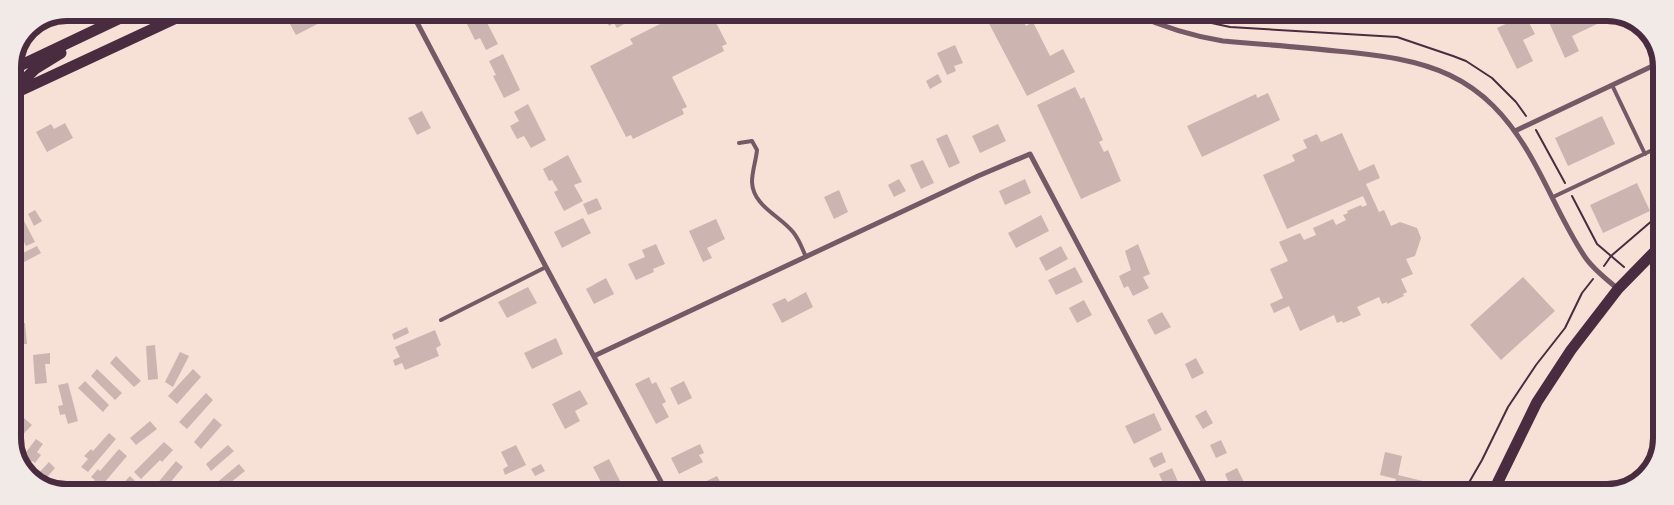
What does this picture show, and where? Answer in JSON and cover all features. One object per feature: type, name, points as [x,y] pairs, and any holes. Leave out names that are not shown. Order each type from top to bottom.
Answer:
[{"type":"main road","points":[[21,65],[113,21]]},
{"type":"main road","points":[[21,89],[170,21]]},
{"type":"main road","points":[[21,83],[34,69],[100,27]]},
{"type":"main road","points":[[1497,484],[1537,402],[1571,350],[1618,289],[1653,252]]},
{"type":"street","points":[[416,21],[662,484]]},
{"type":"street","points":[[1153,21],[1173,29],[1222,41],[1374,54],[1416,62],[1445,73],[1483,96],[1497,108],[1515,131],[1586,258],[1597,271],[1618,289]]},
{"type":"street","points":[[1515,131],[1653,66]]},
{"type":"street","points":[[594,356],[994,168],[1030,154],[1205,484]]},
{"type":"lane","points":[[1612,85],[1645,154]]},
{"type":"lane","points":[[740,143],[752,141],[756,146],[752,182],[758,202],[794,234],[806,256]]},
{"type":"lane","points":[[1553,197],[1653,150]]},
{"type":"lane","points":[[441,320],[546,267]]},
{"type":"path","points":[[1204,21],[1230,27],[1397,37],[1453,56],[1472,66],[1492,78],[1516,102],[1532,123],[1597,244],[1632,274]]},
{"type":"path","points":[[1611,256],[1653,220]]},
{"type":"path","points":[[1468,484],[1508,407],[1536,365],[1565,328],[1582,293],[1587,288]]},
{"type":"building","points":[[288,21],[323,21],[296,35]]},
{"type":"building","points":[[466,21],[486,21],[498,44],[486,50],[480,38],[475,40]]},
{"type":"building","points":[[606,21],[629,21],[617,28],[614,23],[609,26]]},
{"type":"building","points":[[666,21],[715,21],[727,44],[722,46],[724,51],[672,77],[687,107],[682,109],[684,114],[633,139],[631,135],[626,137],[590,66],[633,44],[630,39]]},
{"type":"building","points":[[988,21],[1023,21],[1026,26],[1033,22],[1050,56],[1063,49],[1075,72],[1027,96]]},
{"type":"building","points":[[1512,21],[1528,21],[1535,34],[1523,40],[1533,61],[1517,69],[1497,28]]},
{"type":"building","points":[[1548,21],[1603,21],[1572,36],[1579,51],[1565,58]]},
{"type":"building","points":[[955,45],[963,63],[954,66],[956,71],[947,75],[937,53]]},
{"type":"building","points":[[503,54],[520,90],[504,98],[493,76],[496,75],[489,61]]},
{"type":"building","points":[[938,74],[942,82],[930,89],[926,81]]},
{"type":"building","points":[[1075,87],[1081,99],[1084,97],[1103,140],[1099,142],[1104,152],[1108,150],[1121,181],[1081,199],[1037,105]]},
{"type":"building","points":[[1268,93],[1280,120],[1202,157],[1187,126],[1256,94],[1257,98]]},
{"type":"building","points":[[528,104],[546,140],[531,148],[524,136],[517,139],[510,126],[519,121],[514,112]]},
{"type":"building","points":[[422,111],[431,128],[417,135],[408,118]]},
{"type":"building","points":[[1602,116],[1615,144],[1568,166],[1555,138]]},
{"type":"building","points":[[65,123],[73,138],[47,152],[36,132],[51,124],[54,129]]},
{"type":"building","points":[[998,124],[1006,141],[980,153],[972,136]]},
{"type":"building","points":[[1342,133],[1359,171],[1374,164],[1380,178],[1366,184],[1379,212],[1384,210],[1391,226],[1400,222],[1417,228],[1421,238],[1415,256],[1406,259],[1413,274],[1401,279],[1407,292],[1403,294],[1404,296],[1387,304],[1387,302],[1382,304],[1379,297],[1357,307],[1361,315],[1343,323],[1342,321],[1337,323],[1334,315],[1300,331],[1289,306],[1274,313],[1270,304],[1283,298],[1270,269],[1288,261],[1279,242],[1300,233],[1304,240],[1316,235],[1313,228],[1333,219],[1336,225],[1346,220],[1343,215],[1348,213],[1347,211],[1361,205],[1362,207],[1367,205],[1363,196],[1287,229],[1263,175],[1295,161],[1292,155],[1307,148],[1303,140],[1317,134],[1321,142]]},
{"type":"building","points":[[947,134],[960,163],[949,168],[936,139]]},
{"type":"building","points":[[568,155],[582,182],[574,185],[583,201],[564,211],[554,192],[558,190],[552,180],[549,181],[543,169]]},
{"type":"building","points":[[923,160],[934,183],[921,189],[910,165]]},
{"type":"building","points":[[899,179],[906,191],[894,197],[888,185]]},
{"type":"building","points":[[1025,179],[1031,193],[1005,205],[999,191]]},
{"type":"building","points":[[1637,183],[1650,211],[1603,233],[1590,205]]},
{"type":"building","points":[[839,190],[848,212],[834,219],[824,197]]},
{"type":"building","points":[[597,198],[602,209],[588,215],[583,204]]},
{"type":"building","points":[[35,210],[42,221],[34,226],[28,214]]},
{"type":"building","points":[[1041,215],[1049,231],[1016,248],[1008,233]]},
{"type":"building","points":[[21,218],[35,242],[26,246],[21,236]]},
{"type":"building","points":[[583,218],[591,233],[562,248],[554,232]]},
{"type":"building","points":[[716,219],[725,239],[707,248],[712,258],[703,262],[689,231]]},
{"type":"building","points":[[656,244],[665,264],[653,269],[654,272],[636,280],[628,264],[645,257],[642,250]]},
{"type":"building","points":[[1138,244],[1150,274],[1143,277],[1149,288],[1133,296],[1128,286],[1124,288],[1119,276],[1131,270],[1125,251]]},
{"type":"building","points":[[37,246],[41,253],[21,264],[21,254]]},
{"type":"building","points":[[1061,246],[1068,259],[1046,271],[1039,258]]},
{"type":"building","points":[[1075,267],[1083,282],[1056,295],[1048,280]]},
{"type":"building","points":[[1523,277],[1555,311],[1501,360],[1470,325]]},
{"type":"building","points":[[606,278],[614,294],[594,304],[586,289]]},
{"type":"building","points":[[528,287],[537,303],[507,318],[498,302]]},
{"type":"building","points":[[806,292],[813,307],[782,323],[772,304],[785,298],[788,302]]},
{"type":"building","points":[[1084,300],[1092,315],[1077,323],[1069,308]]},
{"type":"building","points":[[1162,312],[1171,327],[1155,335],[1147,320]]},
{"type":"building","points":[[21,323],[25,323],[27,344],[21,344]]},
{"type":"building","points":[[407,327],[409,333],[394,340],[392,334]]},
{"type":"building","points":[[435,330],[441,345],[436,348],[439,356],[405,370],[402,363],[395,366],[393,360],[400,357],[395,347]]},
{"type":"building","points":[[556,338],[563,354],[532,369],[524,353]]},
{"type":"building","points":[[155,345],[158,379],[148,380],[146,346]]},
{"type":"building","points":[[180,352],[189,356],[173,387],[165,382]]},
{"type":"building","points":[[50,353],[50,364],[45,364],[47,383],[35,384],[33,355]]},
{"type":"building","points":[[116,356],[141,381],[134,387],[110,363]]},
{"type":"building","points":[[1196,358],[1204,373],[1192,379],[1185,364]]},
{"type":"building","points":[[97,369],[122,393],[115,400],[91,376]]},
{"type":"building","points":[[193,369],[201,377],[177,404],[168,396]]},
{"type":"building","points":[[649,377],[652,384],[656,382],[666,402],[662,404],[669,417],[656,424],[635,384]]},
{"type":"building","points":[[85,381],[109,405],[103,412],[78,388]]},
{"type":"building","points":[[684,381],[692,398],[678,405],[670,388]]},
{"type":"building","points":[[68,383],[78,421],[68,424],[65,414],[60,415],[58,406],[63,405],[58,385]]},
{"type":"building","points":[[580,390],[588,404],[575,411],[580,421],[565,429],[552,404]]},
{"type":"building","points":[[206,393],[213,400],[187,429],[179,422]]},
{"type":"building","points":[[1206,410],[1213,423],[1203,429],[1195,416]]},
{"type":"building","points":[[1154,413],[1162,430],[1134,444],[1125,426]]},
{"type":"building","points":[[24,418],[32,425],[21,437],[21,421]]},
{"type":"building","points":[[214,418],[222,425],[201,449],[194,442]]},
{"type":"building","points":[[150,421],[157,429],[136,445],[130,438]]},
{"type":"building","points":[[109,433],[116,439],[88,472],[81,467],[88,459],[84,456],[91,449],[93,451]]},
{"type":"building","points":[[36,439],[43,444],[37,452],[41,455],[35,463],[32,461],[30,464],[25,454]]},
{"type":"building","points":[[1221,440],[1227,453],[1216,458],[1210,445]]},
{"type":"building","points":[[164,442],[173,450],[162,462],[160,460],[141,479],[134,472]]},
{"type":"building","points":[[700,444],[704,453],[699,455],[703,462],[679,474],[671,458]]},
{"type":"building","points":[[228,445],[234,451],[211,471],[206,464]]},
{"type":"building","points":[[516,445],[526,465],[505,475],[503,469],[508,466],[501,452]]},
{"type":"building","points":[[119,449],[127,456],[103,484],[91,484],[95,480],[91,477],[98,469],[100,471]]},
{"type":"building","points":[[1162,452],[1166,462],[1154,468],[1149,458]]},
{"type":"building","points":[[1385,452],[1402,456],[1398,475],[1431,483],[1395,484],[1396,479],[1380,475]]},
{"type":"building","points":[[609,459],[622,484],[602,484],[593,467]]},
{"type":"building","points":[[176,461],[183,467],[169,484],[157,484]]},
{"type":"building","points":[[49,462],[55,468],[46,478],[38,473]]},
{"type":"building","points":[[239,464],[245,471],[229,484],[215,484]]},
{"type":"building","points":[[541,464],[545,471],[535,476],[531,469]]},
{"type":"building","points":[[1172,468],[1179,484],[1163,484],[1159,474]]},
{"type":"building","points":[[1237,468],[1244,482],[1229,484],[1225,474]]},
{"type":"building","points":[[130,476],[137,483],[136,484],[123,484]]},
{"type":"building","points":[[717,476],[721,484],[700,484]]}]
